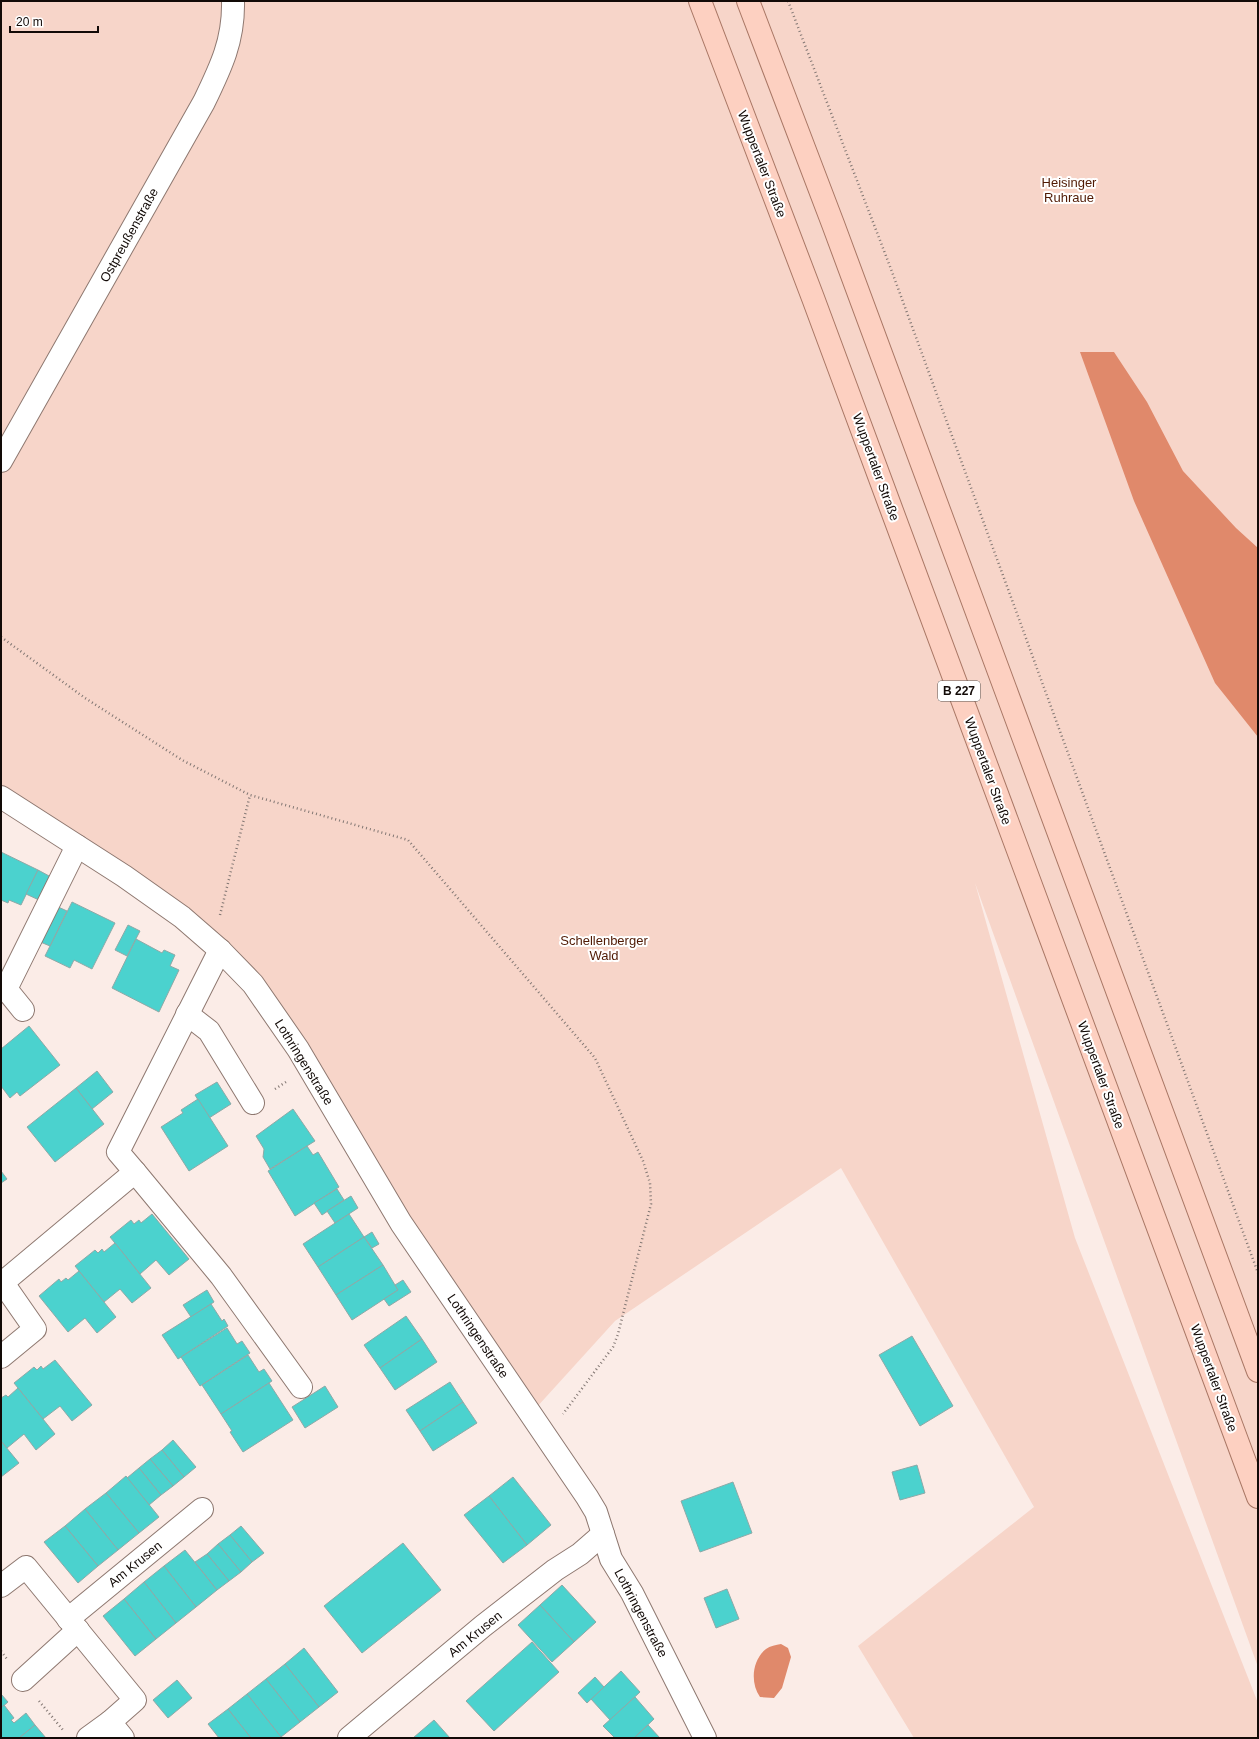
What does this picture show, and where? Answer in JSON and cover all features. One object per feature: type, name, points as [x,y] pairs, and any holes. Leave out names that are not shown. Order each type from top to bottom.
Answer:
[{"type":"main road","name":"Wuppertaler Straße","points":[[700,1],[822,320],[1258,1497]]},
{"type":"main road","points":[[748,1],[833,224],[1258,1371]]},
{"type":"street","name":"Ostpreußenstraße","points":[[1,461],[204,102],[229,46],[234,14],[233,1]]},
{"type":"street","name":"Lothringenstraße","points":[[1,797],[124,876],[182,917],[220,950],[253,984],[298,1049],[401,1223],[596,1512],[611,1559],[632,1593],[705,1738]]},
{"type":"street","points":[[23,1010],[6,989],[77,846]]},
{"type":"street","points":[[220,950],[118,1152],[221,1276],[301,1387]]},
{"type":"street","points":[[187,1014],[209,1031],[253,1103]]},
{"type":"street","points":[[1,1357],[35,1329],[2,1283],[135,1172]]},
{"type":"street","name":"Am Krusen","points":[[23,1680],[73,1624],[202,1509]]},
{"type":"street","name":"Am Krusen","points":[[349,1738],[483,1626],[555,1570],[580,1554],[603,1534]]},
{"type":"street","points":[[1,1586],[26,1567],[134,1700],[117,1730],[88,1738]]},
{"type":"path","points":[[788,1],[891,269],[1258,1273]]},
{"type":"path","points":[[1,637],[85,698],[182,760],[250,795],[408,840],[595,1058],[643,1161],[650,1183],[651,1204],[618,1334],[613,1347],[546,1436]]},
{"type":"path","points":[[220,950],[217,924],[250,795]]},
{"type":"path","points":[[23,1680],[65,1732]]},
{"type":"green space","points":[[1,1],[1258,1],[1258,1667],[975,883],[1075,1238],[1258,1703],[1258,1738],[914,1738],[858,1646],[1034,1507],[841,1168],[615,1321],[536,1408],[405,1224],[258,983],[1,792]]},
{"type":"shaded area","points":[[1080,352],[1114,352],[1147,402],[1183,471],[1236,528],[1258,548],[1258,737],[1215,683],[1134,501]]},
{"type":"shaded area","points":[[781,1644],[788,1648],[791,1657],[782,1688],[774,1698],[760,1697],[754,1679],[755,1665],[761,1654],[766,1649],[771,1646]]},
{"type":"building","points":[[1,852],[38,870],[21,905],[9,900],[8,903],[1,900]]},
{"type":"building","points":[[38,870],[51,877],[39,900],[26,894]]},
{"type":"building","points":[[72,902],[115,923],[92,969],[74,960],[70,968],[45,956]]},
{"type":"building","points":[[56,906],[67,911],[50,946],[38,941]]},
{"type":"building","points":[[128,925],[140,931],[127,956],[115,950]]},
{"type":"building","points":[[136,939],[162,953],[164,950],[175,955],[170,966],[179,970],[159,1012],[112,988]]},
{"type":"building","points":[[29,1026],[60,1065],[20,1096],[17,1092],[10,1098],[1,1086],[1,1049]]},
{"type":"building","points":[[97,1071],[113,1092],[92,1109],[76,1088]]},
{"type":"building","points":[[217,1082],[231,1104],[209,1118],[195,1095]]},
{"type":"building","points":[[76,1088],[104,1124],[55,1162],[27,1127]]},
{"type":"building","points":[[198,1099],[228,1146],[189,1171],[161,1127],[183,1113],[181,1110]]},
{"type":"building","points":[[293,1109],[315,1141],[270,1169],[263,1157],[264,1149],[256,1136]]},
{"type":"building","points":[[307,1146],[313,1155],[318,1152],[339,1187],[295,1216],[268,1171]]},
{"type":"building","points":[[1,1171],[7,1179],[1,1183]]},
{"type":"building","points":[[337,1189],[344,1200],[322,1215],[314,1203]]},
{"type":"building","points":[[351,1196],[358,1208],[335,1223],[327,1211]]},
{"type":"building","points":[[152,1214],[189,1259],[169,1275],[156,1260],[140,1274],[110,1237],[131,1220],[134,1224],[139,1220],[141,1223]]},
{"type":"building","points":[[349,1214],[364,1237],[318,1267],[303,1244]]},
{"type":"building","points":[[372,1232],[379,1244],[372,1248],[364,1237]]},
{"type":"building","points":[[364,1237],[383,1265],[336,1295],[318,1267]]},
{"type":"building","points":[[115,1243],[151,1288],[132,1303],[120,1289],[104,1302],[75,1266],[95,1250],[98,1253],[102,1249],[104,1252]]},
{"type":"building","points":[[383,1265],[398,1290],[352,1320],[336,1295]]},
{"type":"building","points":[[79,1271],[116,1317],[97,1333],[85,1318],[68,1332],[39,1296],[59,1279],[61,1282],[66,1278],[68,1280]]},
{"type":"building","points":[[403,1280],[411,1292],[389,1306],[384,1299],[398,1290],[395,1285]]},
{"type":"building","points":[[207,1290],[214,1302],[191,1317],[183,1305]]},
{"type":"building","points":[[211,1304],[222,1321],[224,1319],[228,1326],[178,1359],[162,1335]]},
{"type":"building","points":[[406,1316],[422,1339],[380,1368],[364,1345]]},
{"type":"building","points":[[227,1328],[237,1344],[242,1341],[250,1353],[200,1386],[181,1357]]},
{"type":"building","points":[[912,1336],[953,1406],[920,1426],[879,1355]]},
{"type":"building","points":[[422,1339],[437,1362],[395,1390],[380,1368]]},
{"type":"building","points":[[248,1355],[259,1372],[264,1369],[272,1381],[221,1414],[202,1385]]},
{"type":"building","points":[[55,1360],[92,1405],[72,1421],[60,1406],[43,1419],[14,1383],[34,1367],[37,1370],[41,1366],[43,1369]]},
{"type":"building","points":[[450,1382],[463,1402],[420,1431],[406,1410]]},
{"type":"building","points":[[269,1383],[293,1420],[243,1452],[230,1432],[232,1431],[221,1414]]},
{"type":"building","points":[[325,1386],[338,1407],[305,1428],[292,1407]]},
{"type":"building","points":[[18,1388],[55,1434],[36,1450],[24,1434],[7,1448],[1,1441],[1,1398],[6,1395],[8,1397]]},
{"type":"building","points":[[463,1402],[477,1423],[433,1451],[420,1431]]},
{"type":"building","points":[[173,1440],[196,1467],[184,1477],[162,1450]]},
{"type":"building","points":[[1,1441],[19,1463],[1,1477]]},
{"type":"building","points":[[162,1450],[184,1477],[173,1486],[150,1459]]},
{"type":"building","points":[[150,1459],[173,1486],[161,1495],[139,1468]]},
{"type":"building","points":[[917,1465],[925,1493],[900,1500],[892,1472]]},
{"type":"building","points":[[139,1468],[161,1495],[149,1505],[127,1478]]},
{"type":"building","points":[[126,1476],[159,1517],[139,1533],[106,1493]]},
{"type":"building","points":[[513,1477],[551,1525],[527,1545],[489,1496]]},
{"type":"building","points":[[733,1482],[752,1533],[700,1552],[681,1501]]},
{"type":"building","points":[[106,1493],[139,1533],[118,1550],[85,1509]]},
{"type":"building","points":[[489,1496],[527,1545],[503,1563],[464,1515]]},
{"type":"building","points":[[85,1509],[118,1550],[98,1566],[65,1526]]},
{"type":"building","points":[[65,1526],[98,1566],[78,1583],[44,1542]]},
{"type":"building","points":[[241,1526],[264,1553],[252,1562],[230,1535]]},
{"type":"building","points":[[230,1535],[252,1562],[241,1572],[218,1544]]},
{"type":"building","points":[[403,1543],[441,1590],[362,1653],[324,1606]]},
{"type":"building","points":[[218,1544],[241,1572],[229,1581],[207,1554]]},
{"type":"building","points":[[185,1550],[217,1590],[196,1607],[164,1566]]},
{"type":"building","points":[[207,1554],[229,1581],[217,1590],[195,1562]]},
{"type":"building","points":[[164,1566],[196,1607],[176,1623],[144,1582]]},
{"type":"building","points":[[144,1582],[176,1623],[156,1639],[124,1599]]},
{"type":"building","points":[[562,1585],[596,1622],[574,1642],[540,1605]]},
{"type":"building","points":[[727,1589],[739,1619],[716,1628],[704,1598]]},
{"type":"building","points":[[124,1599],[156,1639],[135,1656],[103,1616]]},
{"type":"building","points":[[540,1605],[574,1642],[552,1662],[518,1625]]},
{"type":"building","points":[[532,1642],[559,1672],[494,1731],[466,1701]]},
{"type":"building","points":[[304,1648],[338,1692],[319,1707],[285,1664]]},
{"type":"building","points":[[285,1664],[319,1707],[300,1722],[266,1679]]},
{"type":"building","points":[[621,1671],[640,1692],[610,1720],[591,1699]]},
{"type":"building","points":[[595,1677],[604,1687],[587,1703],[578,1693]]},
{"type":"building","points":[[266,1679],[300,1722],[281,1737],[247,1694]]},
{"type":"building","points":[[177,1680],[192,1698],[168,1718],[153,1700]]},
{"type":"building","points":[[1,1694],[8,1702],[1,1708]]},
{"type":"building","points":[[247,1694],[281,1737],[280,1738],[251,1738],[228,1709]]},
{"type":"building","points":[[635,1697],[654,1719],[634,1738],[615,1738],[603,1726]]},
{"type":"building","points":[[4,1705],[14,1718],[11,1720],[14,1723],[26,1713],[35,1725],[19,1738],[1,1738],[1,1708]]},
{"type":"building","points":[[228,1709],[251,1738],[219,1738],[208,1724]]},
{"type":"building","points":[[434,1720],[450,1738],[413,1738]]},
{"type":"building","points":[[35,1725],[46,1738],[19,1738]]},
{"type":"building","points":[[648,1725],[660,1738],[634,1738]]},
{"type":"park label","name":"Heisinger Ruhraue","points":[[1069,190]]},
{"type":"park label","name":"Schellenberger Wald","points":[[604,948]]}]
